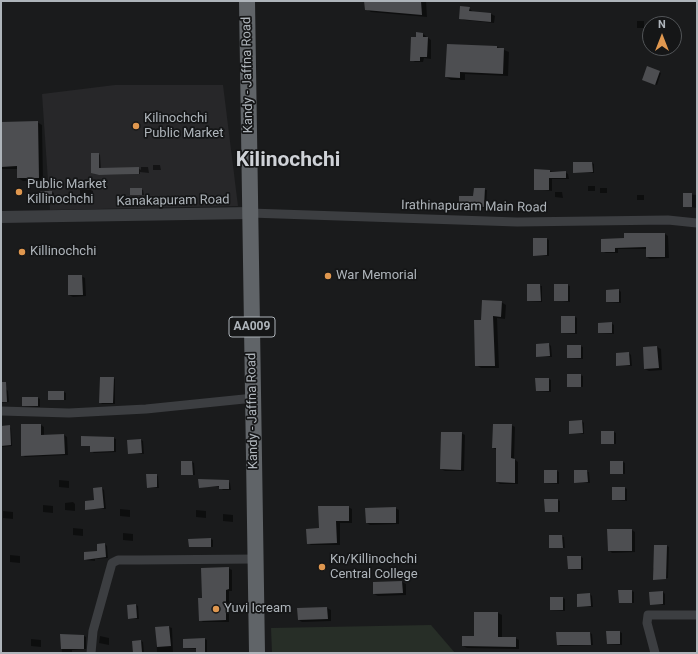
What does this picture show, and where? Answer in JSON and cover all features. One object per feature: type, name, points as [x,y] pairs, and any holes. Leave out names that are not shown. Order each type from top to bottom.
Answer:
[{"type":"highway","name":"Kandy - Jaffna Road","points":[[247,1],[257,653]]},
{"type":"street","name":"Kanakapuram Road","points":[[1,218],[250,213]]},
{"type":"street","name":"Irathinapuram Main Road","points":[[250,213],[517,222],[668,220],[697,223]]},
{"type":"street","points":[[1,411],[69,413],[146,409],[254,398]]},
{"type":"street","points":[[91,653],[93,631],[112,563],[118,560],[255,559]]},
{"type":"street","points":[[655,653],[647,622],[648,615],[697,615]]},
{"type":"shaded area","name":"Kilinochchi Public Market","points":[[115,85],[223,85],[238,206],[50,210],[42,94]]},
{"type":"shaded area","points":[[431,625],[455,653],[272,653],[271,628]]},
{"type":"building","points":[[364,1],[421,1],[422,15],[365,10]]},
{"type":"building","points":[[460,6],[470,7],[469,11],[491,13],[491,22],[459,19]]},
{"type":"building","points":[[416,32],[423,33],[423,37],[428,37],[427,57],[420,57],[420,61],[410,61],[411,37],[416,37]]},
{"type":"building","points":[[447,44],[497,46],[497,48],[504,48],[503,74],[460,72],[460,78],[445,77]]},
{"type":"building","points":[[647,66],[660,71],[655,85],[642,80]]},
{"type":"building","points":[[38,121],[39,178],[17,178],[17,166],[1,167],[1,122]]},
{"type":"building","points":[[91,153],[99,153],[99,168],[139,167],[139,174],[99,175],[91,173]]},
{"type":"building","points":[[573,162],[592,162],[593,172],[573,173]]},
{"type":"building","points":[[534,169],[550,170],[550,172],[566,171],[566,178],[549,178],[549,190],[534,190]]},
{"type":"building","points":[[130,188],[142,188],[142,195],[130,195]]},
{"type":"building","points":[[474,188],[485,188],[484,207],[473,206],[473,202],[459,203],[459,196],[473,196]]},
{"type":"building","points":[[40,191],[52,191],[52,197],[40,198]]},
{"type":"building","points":[[683,193],[692,193],[692,207],[683,207]]},
{"type":"building","points":[[624,233],[665,233],[665,257],[646,257],[646,247],[615,248],[615,252],[601,252],[601,239],[624,238]]},
{"type":"building","points":[[533,238],[547,238],[547,255],[533,256]]},
{"type":"building","points":[[68,275],[82,275],[83,295],[68,295]]},
{"type":"building","points":[[527,284],[540,284],[541,301],[527,301]]},
{"type":"building","points":[[554,284],[568,284],[568,301],[554,301]]},
{"type":"building","points":[[619,289],[619,302],[606,302],[606,290]]},
{"type":"building","points":[[482,300],[502,301],[501,317],[493,316],[495,366],[475,366],[474,320],[481,320]]},
{"type":"building","points":[[561,316],[575,316],[575,333],[561,333]]},
{"type":"building","points":[[612,322],[612,333],[598,333],[598,323]]},
{"type":"building","points":[[549,343],[550,356],[536,357],[536,344]]},
{"type":"building","points":[[567,345],[581,345],[581,358],[567,358]]},
{"type":"building","points":[[657,346],[659,368],[644,369],[643,347]]},
{"type":"building","points":[[629,352],[630,365],[616,366],[616,353]]},
{"type":"building","points":[[567,374],[581,374],[581,387],[567,387]]},
{"type":"building","points":[[100,377],[114,377],[113,403],[99,403]]},
{"type":"building","points":[[535,378],[549,378],[549,391],[536,391]]},
{"type":"building","points":[[1,382],[6,382],[7,402],[1,402]]},
{"type":"building","points":[[48,391],[64,391],[64,400],[48,400]]},
{"type":"building","points":[[22,397],[38,397],[38,406],[22,406]]},
{"type":"building","points":[[582,420],[583,433],[569,434],[569,421]]},
{"type":"building","points":[[21,424],[41,424],[41,435],[64,434],[65,454],[21,456]]},
{"type":"building","points":[[493,424],[512,424],[511,458],[515,459],[515,483],[496,482],[496,448],[492,448]]},
{"type":"building","points":[[10,425],[11,445],[1,446],[1,426]]},
{"type":"building","points":[[601,431],[614,431],[614,444],[601,444]]},
{"type":"building","points":[[441,432],[462,432],[461,470],[440,469]]},
{"type":"building","points":[[81,436],[114,437],[114,451],[90,452],[90,446],[81,446]]},
{"type":"building","points":[[141,439],[142,453],[128,454],[127,440]]},
{"type":"building","points":[[181,461],[192,461],[193,475],[181,475]]},
{"type":"building","points":[[610,461],[623,461],[623,474],[610,474]]},
{"type":"building","points":[[544,470],[557,470],[557,483],[544,483]]},
{"type":"building","points":[[574,470],[587,470],[588,482],[574,483]]},
{"type":"building","points":[[146,474],[157,474],[157,487],[147,488]]},
{"type":"building","points":[[198,479],[229,480],[229,489],[219,489],[219,486],[199,488]]},
{"type":"building","points":[[102,487],[104,508],[85,510],[85,501],[94,500],[93,488]]},
{"type":"building","points":[[612,487],[625,487],[625,500],[612,500]]},
{"type":"building","points":[[544,499],[558,499],[558,512],[545,512]]},
{"type":"building","points":[[318,506],[349,506],[349,521],[336,521],[337,543],[307,544],[306,529],[319,528]]},
{"type":"building","points":[[396,507],[396,523],[366,523],[365,508]]},
{"type":"building","points":[[607,529],[632,529],[632,551],[608,551]]},
{"type":"building","points":[[549,535],[562,535],[563,548],[549,548]]},
{"type":"building","points":[[211,538],[211,547],[189,547],[188,539]]},
{"type":"building","points":[[105,543],[106,557],[84,560],[84,552],[97,551],[97,544]]},
{"type":"building","points":[[654,545],[667,545],[666,579],[653,580]]},
{"type":"building","points":[[567,556],[581,556],[581,569],[568,569]]},
{"type":"building","points":[[229,567],[229,589],[226,590],[226,620],[199,621],[198,598],[202,598],[201,568]]},
{"type":"building","points":[[402,581],[403,593],[373,594],[373,582]]},
{"type":"building","points":[[618,590],[632,590],[632,603],[619,603]]},
{"type":"building","points":[[663,591],[663,604],[650,605],[649,592]]},
{"type":"building","points":[[590,593],[591,606],[577,607],[577,594]]},
{"type":"building","points":[[550,597],[563,597],[563,610],[550,610]]},
{"type":"building","points":[[136,604],[137,618],[128,619],[127,605]]},
{"type":"building","points":[[327,607],[328,619],[298,620],[297,608]]},
{"type":"building","points":[[474,612],[498,612],[498,637],[516,637],[516,647],[462,646],[462,636],[474,636]]},
{"type":"building","points":[[169,626],[171,646],[157,647],[155,627]]},
{"type":"building","points":[[606,631],[620,631],[620,644],[607,644]]},
{"type":"building","points":[[556,632],[590,632],[591,645],[557,645]]},
{"type":"building","points":[[60,634],[84,635],[84,649],[61,649]]},
{"type":"building","points":[[205,638],[205,652],[196,652],[196,648],[183,648],[183,639]]},
{"type":"building","points":[[141,640],[142,652],[133,653],[132,641]]},
{"type":"place","name":"Kilinochchi Public Market","points":[[136,126]]},
{"type":"place","name":"Public Market Killinochchi","points":[[19,192]]},
{"type":"place","name":"Killinochchi","points":[[22,252]]},
{"type":"place","name":"War Memorial","points":[[328,276]]},
{"type":"place","name":"Kn/Killinochchi Central College","points":[[322,567]]},
{"type":"place","name":"Yuvi Icream","points":[[216,609]]},
{"type":"district","name":"Kilinochchi","points":[[288,161]]}]
